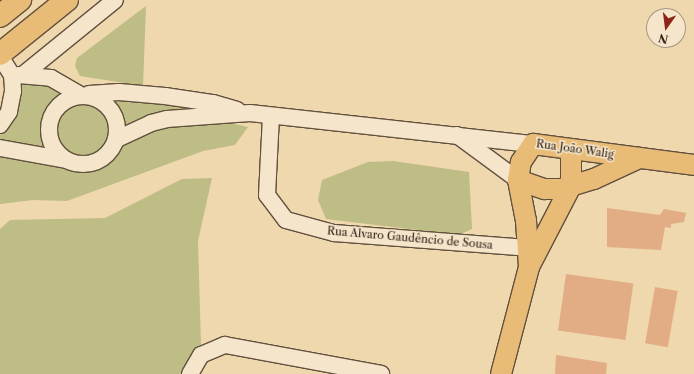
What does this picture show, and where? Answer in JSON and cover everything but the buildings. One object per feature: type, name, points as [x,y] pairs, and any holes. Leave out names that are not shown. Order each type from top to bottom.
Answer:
[{"type":"highway","points":[[0,16],[20,0]]},
{"type":"highway","points":[[3,52],[67,0]]},
{"type":"main road","points":[[528,258],[518,180],[521,162],[533,144]]},
{"type":"main road","name":"Rua João Walig","points":[[533,144],[694,166]]},
{"type":"main road","points":[[501,374],[528,258],[571,186],[571,149]]},
{"type":"main road","points":[[518,180],[544,189],[571,186],[639,158]]},
{"type":"street","points":[[0,125],[9,112],[18,75],[57,48],[115,0]]},
{"type":"street","points":[[51,78],[57,48]]},
{"type":"street","points":[[3,52],[18,75]]},
{"type":"street","points":[[0,148],[66,160],[76,164],[96,162],[109,153],[117,139],[118,128],[110,107],[51,78],[18,75]]},
{"type":"street","points":[[66,160],[51,144],[49,122],[61,103],[85,95],[119,92],[165,96],[213,103],[250,113]]},
{"type":"street","points":[[117,139],[150,123],[167,119],[250,113]]},
{"type":"street","name":"Rua João Walig","points":[[250,113],[456,134],[533,144]]},
{"type":"street","name":"Rua Alvaro Gaudêncio de Sousa","points":[[271,116],[267,195],[286,220],[334,233],[528,258]]},
{"type":"street","points":[[456,134],[518,180]]},
{"type":"street","points":[[190,374],[201,355],[225,345],[381,374]]},
{"type":"shaded area","points":[[146,6],[143,86],[80,76],[75,66],[77,58]]},
{"type":"shaded area","points":[[15,78],[58,85],[72,94],[55,107],[47,119],[46,131],[48,145],[54,155],[0,145],[0,131]]},
{"type":"shaded area","points":[[99,97],[215,107],[120,133],[118,115],[110,103]]},
{"type":"shaded area","points":[[83,99],[95,101],[105,108],[112,118],[114,130],[112,142],[105,152],[95,159],[83,161],[71,159],[61,152],[54,142],[52,130],[54,118],[61,108],[71,101]]},
{"type":"shaded area","points":[[202,117],[248,127],[235,145],[203,151],[67,201],[33,200],[0,204],[0,153],[57,162],[76,172],[103,166],[129,139]]},
{"type":"shaded area","points":[[393,161],[469,172],[472,229],[459,235],[326,219],[318,200],[322,180],[368,162]]},
{"type":"shaded area","points":[[212,178],[198,241],[201,346],[190,356],[185,374],[0,374],[0,229],[10,220],[105,218],[182,179]]}]
